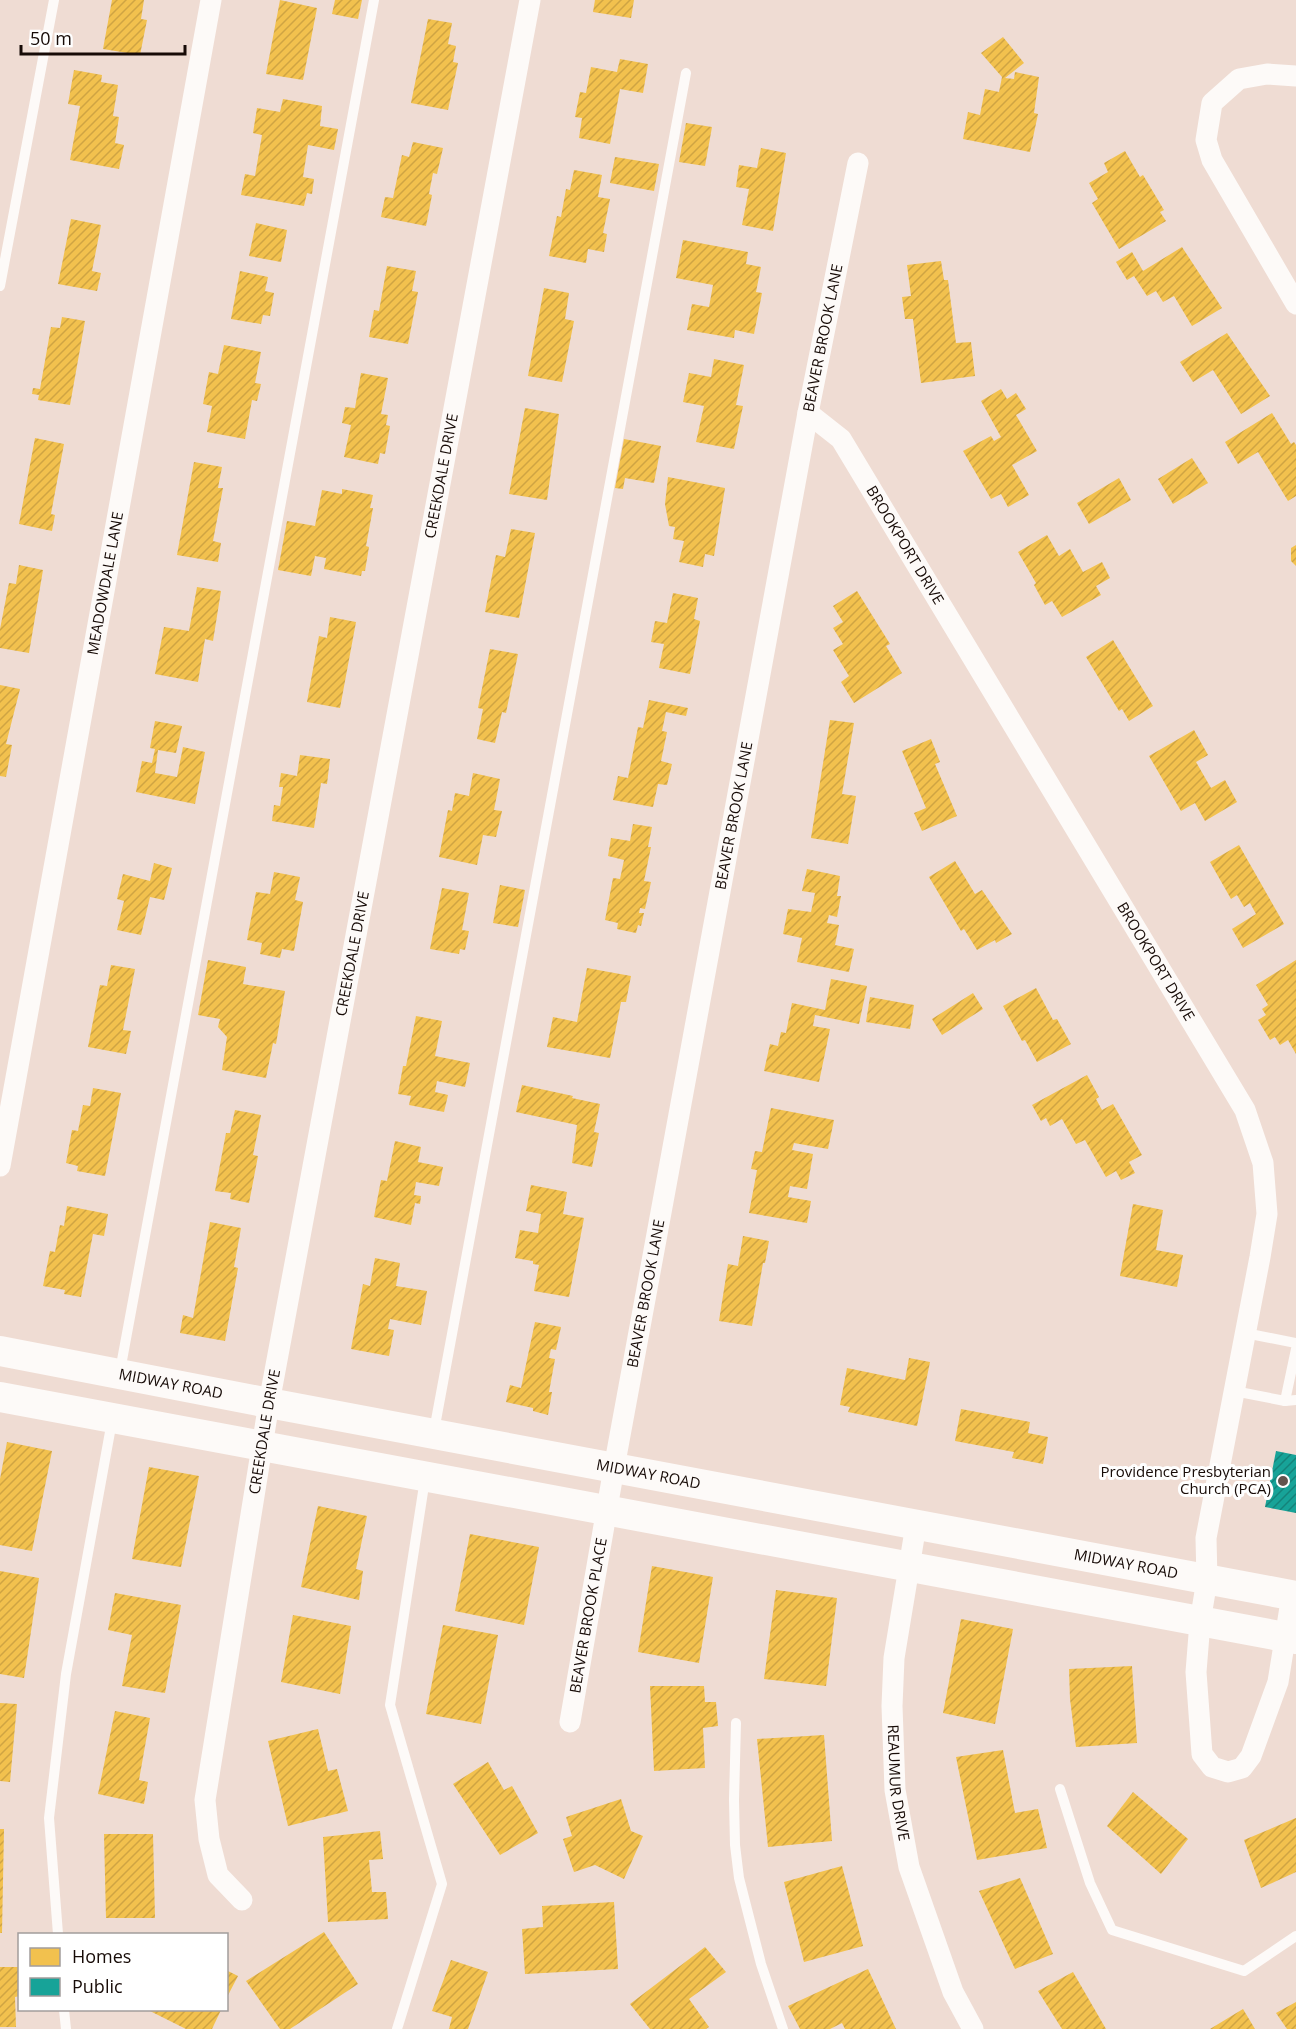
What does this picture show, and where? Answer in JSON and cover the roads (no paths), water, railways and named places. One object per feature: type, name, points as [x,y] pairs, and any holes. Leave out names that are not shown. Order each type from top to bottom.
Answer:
[{"type":"main road","name":"MIDWAY ROAD","points":[[0,1351],[1294,1595]]},
{"type":"main road","points":[[0,1397],[1291,1638]]},
{"type":"street","name":"MEADOWDALE LANE","points":[[0,1166],[211,0]]},
{"type":"street","name":"CREEKDALE DRIVE","points":[[242,1900],[218,1875],[209,1839],[205,1800],[269,1403],[530,0]]},
{"type":"street","points":[[1296,76],[1267,74],[1239,79],[1212,104],[1206,140],[1212,160],[1296,304]]},
{"type":"street","name":"BEAVER BROOK LANE","points":[[608,1510],[808,413],[858,163]]},
{"type":"street","name":"BROOKPORT DRIVE","points":[[808,413],[841,439],[1245,1110],[1263,1163],[1267,1214],[1206,1538],[1207,1580],[1200,1622],[1196,1672],[1202,1754],[1212,1767],[1228,1772],[1242,1768],[1251,1756],[1278,1683],[1291,1638],[1294,1595]]},
{"type":"street","name":"BEAVER BROOK PLACE","points":[[570,1722],[608,1510]]},
{"type":"street","name":"REAUMUR DRIVE","points":[[916,1525],[894,1658],[892,1706],[895,1790],[909,1867],[953,1992],[973,2029]]},
{"type":"lane","points":[[0,286],[54,0]]},
{"type":"lane","points":[[120,1374],[374,0]]},
{"type":"lane","points":[[434,1434],[686,73]]},
{"type":"lane","points":[[1245,1333],[1296,1343]]},
{"type":"lane","points":[[1234,1391],[1291,1400],[1296,1349]]},
{"type":"lane","points":[[58,1933],[49,1818],[66,1674],[112,1418]]},
{"type":"lane","points":[[397,2029],[442,1884],[390,1705],[426,1476]]},
{"type":"lane","points":[[736,1724],[734,1800],[735,1845],[739,1878],[761,1964],[783,2029]]},
{"type":"lane","points":[[1060,1789],[1090,1882],[1112,1930],[1244,1971],[1296,1936]]},
{"type":"lane","points":[[64,2011],[66,2029]]},
{"type":"place","name":"Providence Presbyterian Church (PCA)","points":[[1283,1481]]}]
